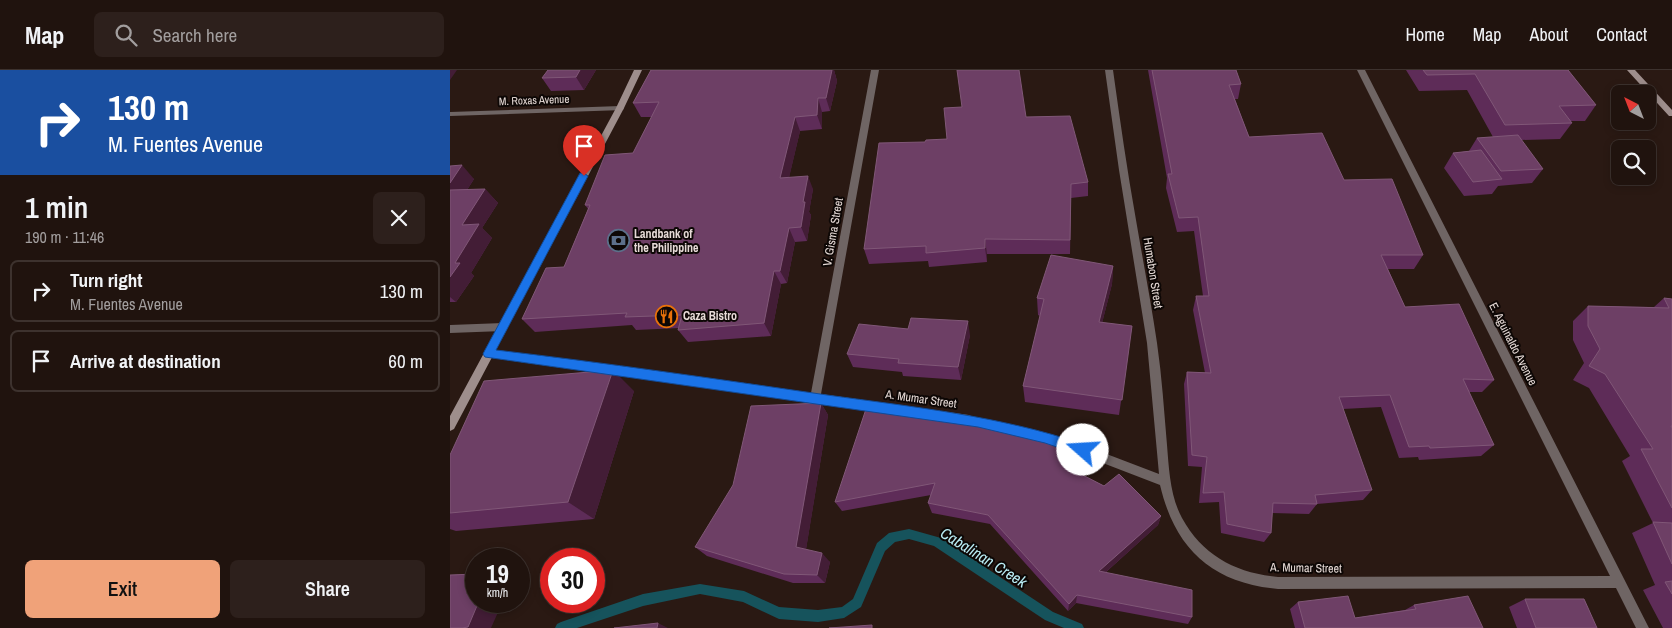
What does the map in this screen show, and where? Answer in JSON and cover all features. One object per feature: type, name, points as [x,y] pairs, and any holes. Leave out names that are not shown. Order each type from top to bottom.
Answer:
[{"type":"street","points":[[450,426],[620,108],[638,70]]},
{"type":"street","name":"V. Gisma Street","points":[[815,398],[875,70]]},
{"type":"street","name":"Humabon Street","points":[[1109,70],[1123,170],[1152,343],[1165,482]]},
{"type":"street","name":"E. Aguinaldo Avenue","points":[[1362,70],[1643,628]]},
{"type":"street","points":[[1631,70],[1672,114]]},
{"type":"street","name":"M. Roxas Avenue","points":[[450,114],[620,108]]},
{"type":"street","points":[[450,329],[503,327]]},
{"type":"street","name":"A. Mumar Street","points":[[489,354],[978,421]]},
{"type":"street","points":[[1016,430],[1045,437],[1165,482]]},
{"type":"street","name":"A. Mumar Street","points":[[1165,482],[1172,511],[1184,533],[1201,553],[1225,570],[1250,579],[1278,583],[1620,582]]},
{"type":"building","points":[[548,70],[580,70],[576,77],[542,78]]},
{"type":"building","points":[[651,70],[832,70],[826,98],[818,98],[817,115],[795,117],[780,178],[808,176],[803,202],[805,202],[801,227],[789,228],[780,271],[774,271],[764,323],[678,330],[682,315],[625,317],[627,313],[522,319],[546,268],[564,267],[590,205],[585,205],[605,155],[633,153],[659,102],[633,103]]},
{"type":"building","points":[[957,70],[1019,70],[1026,117],[1070,116],[1088,182],[1071,184],[1070,240],[985,239],[985,248],[926,253],[926,246],[864,249],[879,143],[925,142],[926,140],[947,139],[944,108],[962,107]]},
{"type":"building","points":[[1152,70],[1236,70],[1241,84],[1229,85],[1249,137],[1322,133],[1344,180],[1392,179],[1423,255],[1381,255],[1405,307],[1459,304],[1494,380],[1463,379],[1494,445],[1409,447],[1390,395],[1339,397],[1372,490],[1315,495],[1317,504],[1273,503],[1271,533],[1227,524],[1224,492],[1203,493],[1207,457],[1192,455],[1187,372],[1211,373],[1196,296],[1209,296],[1198,217],[1179,218],[1168,174],[1172,174]]},
{"type":"building","points":[[1423,70],[1568,70],[1596,105],[1559,106],[1572,123],[1505,125],[1475,74],[1427,75]]},
{"type":"building","points":[[1518,135],[1543,169],[1501,171],[1477,138]]},
{"type":"building","points":[[1481,150],[1502,179],[1473,182],[1453,153]]},
{"type":"building","points":[[462,165],[450,183],[450,166]]},
{"type":"building","points":[[485,189],[462,225],[479,224],[455,263],[460,263],[450,277],[450,190]]},
{"type":"building","points":[[1051,255],[1113,266],[1099,322],[1132,326],[1122,400],[1023,386],[1044,299],[1037,298]]},
{"type":"building","points":[[1664,298],[1672,299],[1672,508],[1641,449],[1653,449],[1605,374],[1589,366],[1600,349],[1588,326],[1588,306],[1669,308]]},
{"type":"building","points":[[911,318],[968,321],[958,367],[898,363],[899,359],[847,354],[859,324],[908,329]]},
{"type":"building","points":[[613,370],[568,502],[450,513],[450,455],[484,381]]},
{"type":"building","points":[[821,403],[796,547],[822,553],[817,575],[784,574],[695,547],[733,485],[751,406]]},
{"type":"building","points":[[866,409],[921,416],[922,414],[956,418],[957,416],[1013,426],[1075,447],[1067,467],[1104,486],[1119,474],[1161,516],[1099,571],[1192,590],[1192,617],[1077,595],[1069,604],[988,515],[928,503],[935,483],[835,502]]},
{"type":"building","points":[[1653,522],[1672,523],[1672,564]]},
{"type":"building","points":[[465,574],[465,613],[474,613],[468,627],[450,628],[450,575]]},
{"type":"building","points":[[1672,581],[1672,594],[1665,582]]},
{"type":"building","points":[[1348,596],[1355,618],[1416,609],[1414,605],[1468,596],[1483,628],[1305,628],[1298,602]]},
{"type":"building","points":[[1525,599],[1584,599],[1597,628],[1536,628]]},
{"type":"building","points":[[658,623],[657,628],[614,628]]},
{"type":"building","points":[[872,625],[872,628],[829,628]]},
{"type":"waterway","name":"Cabalinan Creek","points":[[561,628],[643,600],[700,589],[744,597],[779,613],[818,616],[844,612],[857,603],[881,547],[893,537],[909,534],[937,542],[1049,616],[1078,628]]},
{"type":"place","name":"Landbank of the Philippine","points":[[618,241]]},
{"type":"place","name":"Caza Bistro","points":[[667,316]]},
{"type":"route","points":[[584,176],[489,354],[611,369],[978,421],[1045,437],[1083,450]]}]
